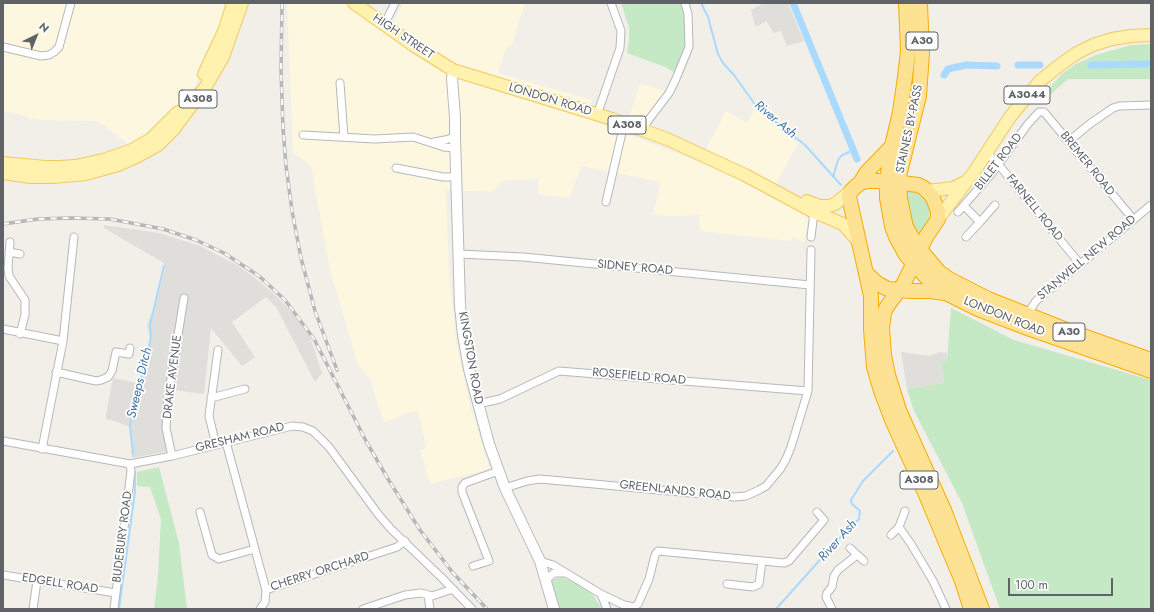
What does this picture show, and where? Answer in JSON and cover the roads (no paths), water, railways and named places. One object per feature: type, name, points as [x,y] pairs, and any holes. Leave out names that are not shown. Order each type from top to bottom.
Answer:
[{"type":"highway","name":"STAINES BY-PASS","points":[[893,181],[892,146],[906,77],[908,51],[906,3]]},
{"type":"highway","name":"STAINES BY-PASS","points":[[893,181],[900,172],[917,102],[922,46],[920,3]]},
{"type":"highway","points":[[892,146],[866,173],[849,197],[866,273],[871,279],[888,289],[930,291],[948,294]]},
{"type":"highway","points":[[900,290],[920,253],[933,240],[938,219],[938,211],[935,201],[910,171],[904,154]]},
{"type":"highway","points":[[856,187],[867,181],[893,181],[923,188]]},
{"type":"highway","name":"A30","points":[[893,181],[890,215],[896,237],[903,250],[920,253],[939,272],[949,279],[988,299],[1027,315],[1151,360]]},
{"type":"highway","name":"A30","points":[[893,181],[900,199],[906,227],[920,253],[927,278],[948,294]]},
{"type":"highway","name":"A308","points":[[866,273],[871,296],[872,350],[874,367],[881,391],[892,420],[926,495],[962,581],[971,609]]},
{"type":"highway","name":"A308","points":[[900,290],[886,308],[882,319],[884,355],[888,375],[899,410],[944,510],[982,609]]},
{"type":"highway","name":"LONDON ROAD","points":[[948,294],[999,318],[1151,371]]},
{"type":"main road","name":"A308","points":[[3,163],[45,167],[75,166],[103,160],[129,151],[151,139],[168,123],[194,92],[208,68],[219,43],[233,3]]},
{"type":"main road","name":"A308","points":[[3,173],[30,177],[86,174],[136,158],[158,145],[174,129],[206,86],[223,57],[242,3]]},
{"type":"main road","name":"HIGH STREET","points":[[354,3],[453,70]]},
{"type":"main road","name":"A3044","points":[[938,219],[968,180],[1029,92],[1040,81],[1060,64],[1077,53],[1100,43],[1112,39],[1131,36],[1151,35]]},
{"type":"main road","name":"LONDON ROAD","points":[[453,70],[597,115],[667,139],[756,181],[814,212],[843,224],[858,242]]},
{"type":"main road","points":[[923,188],[953,188],[968,180]]},
{"type":"main road","name":"LONDON ROAD","points":[[756,181],[788,192],[819,206],[834,205],[856,187]]},
{"type":"street","points":[[3,47],[41,56],[49,55],[54,52],[59,47],[71,3]]},
{"type":"street","points":[[384,24],[395,3]]},
{"type":"street","points":[[597,115],[620,48],[621,31],[612,3]]},
{"type":"street","points":[[643,130],[647,122],[669,93],[689,47],[688,14],[685,3]]},
{"type":"street","name":"KINGSTON ROAD","points":[[453,70],[452,79],[456,118],[455,148],[460,306],[463,335],[478,404],[489,444],[498,471],[540,561],[554,609]]},
{"type":"street","points":[[340,83],[344,137]]},
{"type":"street","points":[[1069,141],[1091,123],[1113,108],[1119,106],[1151,105]]},
{"type":"street","name":"BREMER ROAD","points":[[1039,112],[1044,112],[1133,219]]},
{"type":"street","name":"BILLET ROAD","points":[[958,212],[1039,112]]},
{"type":"street","points":[[606,202],[624,124]]},
{"type":"street","points":[[303,135],[375,139],[407,136],[455,148]]},
{"type":"street","points":[[430,142],[455,137]]},
{"type":"street","name":"FARNELL ROAD","points":[[986,153],[998,164],[1080,264]]},
{"type":"street","points":[[396,168],[443,177],[457,177]]},
{"type":"street","points":[[966,237],[995,205]]},
{"type":"street","name":"STANWELL NEW ROAD","points":[[1027,315],[1036,301],[1151,205]]},
{"type":"street","points":[[964,206],[980,222]]},
{"type":"street","points":[[811,237],[814,212]]},
{"type":"street","points":[[42,449],[62,341],[74,237]]},
{"type":"street","points":[[10,242],[8,268],[9,276],[25,300],[25,315],[20,334]]},
{"type":"street","name":"GREENLANDS ROAD","points":[[506,488],[540,479],[725,497],[746,496],[766,486],[781,468],[786,459],[808,391],[811,250]]},
{"type":"street","points":[[9,252],[20,254]]},
{"type":"street","name":"SIDNEY ROAD","points":[[459,254],[529,258],[810,285]]},
{"type":"street","name":"DRAKE AVENUE","points":[[172,456],[166,428],[168,397],[184,298]]},
{"type":"street","points":[[3,330],[62,341]]},
{"type":"street","points":[[56,372],[96,381],[101,380],[108,377],[112,371],[116,352],[129,354],[130,348]]},
{"type":"street","points":[[216,444],[209,416],[218,350]]},
{"type":"street","name":"ROSEFIELD ROAD","points":[[478,404],[500,399],[559,371],[808,391]]},
{"type":"street","points":[[211,398],[245,389]]},
{"type":"street","name":"GRESHAM ROAD","points":[[3,441],[130,464],[172,456],[292,426],[303,427],[317,435],[329,447],[378,514],[391,529],[405,541],[472,609]]},
{"type":"street","name":"CHERRY ORCHARD","points":[[226,442],[266,590],[397,547],[405,541]]},
{"type":"street","name":"BUDEBURY ROAD","points":[[114,609],[130,478],[130,464]]},
{"type":"street","points":[[472,566],[489,561],[462,492],[462,488],[465,483],[498,471]]},
{"type":"street","points":[[891,535],[899,527],[905,511]]},
{"type":"street","points":[[200,512],[212,555],[219,559],[254,549]]},
{"type":"street","points":[[540,561],[553,566],[601,594],[634,608],[638,604],[649,579],[655,556],[658,551],[784,563],[789,561],[824,520],[817,512]]},
{"type":"street","points":[[899,527],[933,581],[946,609]]},
{"type":"street","points":[[850,548],[864,561]]},
{"type":"street","points":[[831,609],[826,597],[827,592],[832,587],[834,576],[838,570],[857,555]]},
{"type":"street","points":[[727,584],[753,586],[759,584],[762,562]]},
{"type":"street","points":[[546,580],[554,573],[565,573]]},
{"type":"street","name":"EDGELL ROAD","points":[[3,575],[116,593]]},
{"type":"street","points":[[33,609],[37,581]]},
{"type":"street","points":[[363,609],[405,595],[420,593],[432,596],[453,589]]},
{"type":"street","points":[[260,609],[265,602],[266,590]]},
{"type":"street","points":[[601,594],[607,609]]},
{"type":"street","points":[[428,595],[430,609]]},
{"type":"waterway","name":"River Ash","points":[[701,3],[708,17],[718,54],[723,63],[734,75],[756,106],[805,145],[841,185]]},
{"type":"waterway","points":[[793,3],[857,159]]},
{"type":"waterway","points":[[1091,65],[1151,64]]},
{"type":"waterway","points":[[944,75],[948,69],[966,65],[997,66]]},
{"type":"waterway","points":[[1018,65],[1040,65]]},
{"type":"waterway","points":[[833,177],[838,160],[841,156],[853,150]]},
{"type":"waterway","name":"Sweeps Ditch","points":[[133,454],[130,426],[133,408],[149,349],[151,335],[150,325],[164,266]]},
{"type":"waterway","name":"River Ash","points":[[776,609],[844,533],[859,519],[860,511],[852,504],[851,500],[863,481],[893,451]]},
{"type":"waterway","name":"Sweeps Ditch","points":[[119,609],[135,492],[135,472]]},
{"type":"railway","points":[[282,3],[281,71],[283,128],[292,211],[301,258],[315,311],[337,370]]},
{"type":"railway","points":[[3,224],[38,219],[110,219],[163,229],[196,240],[224,253],[259,276],[285,300],[314,339],[366,441],[420,530],[453,573],[487,609]]}]
